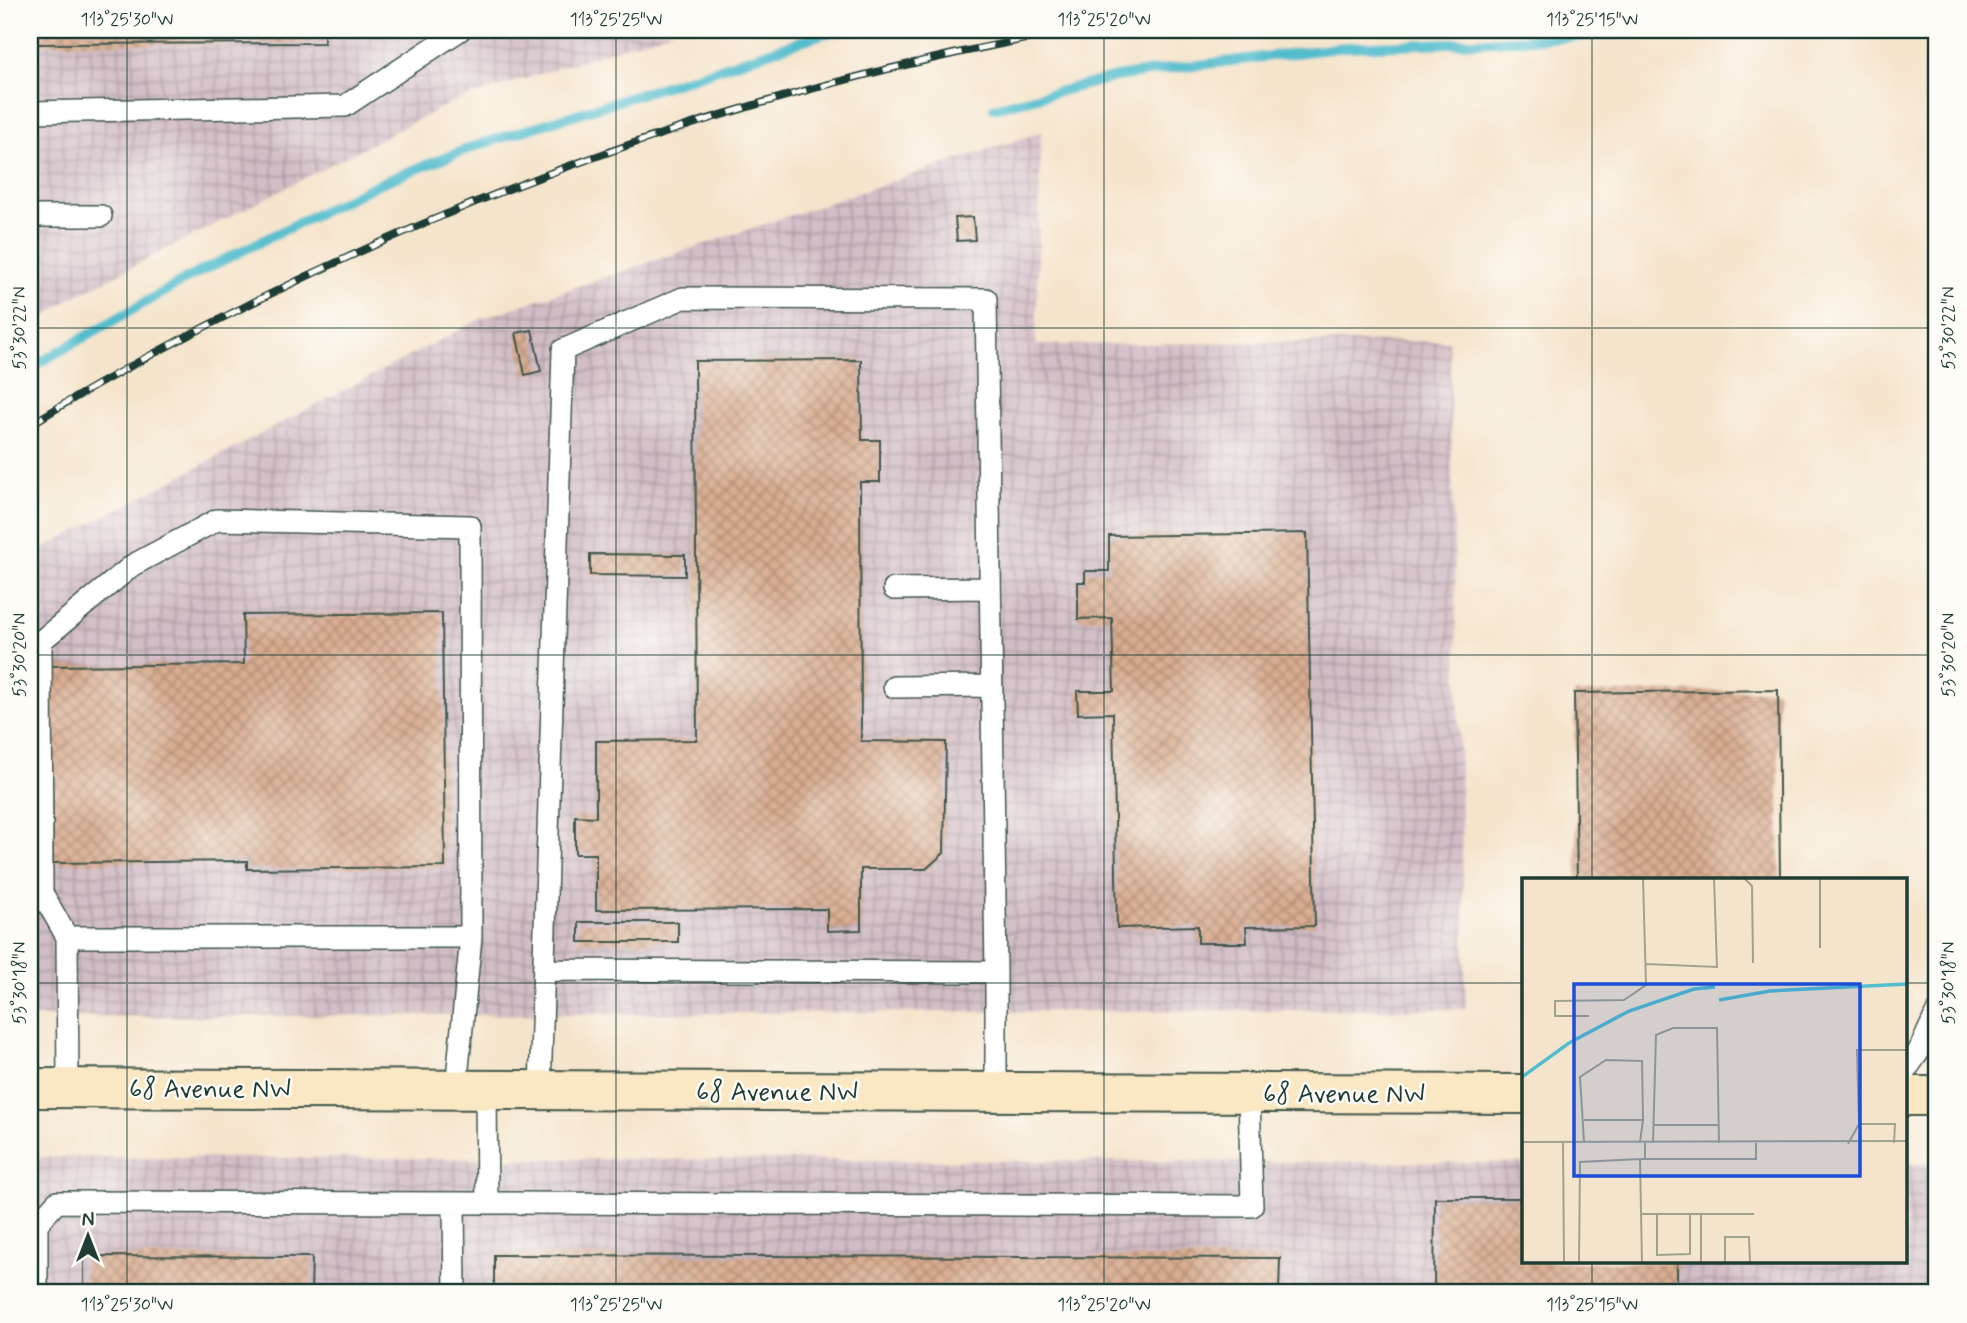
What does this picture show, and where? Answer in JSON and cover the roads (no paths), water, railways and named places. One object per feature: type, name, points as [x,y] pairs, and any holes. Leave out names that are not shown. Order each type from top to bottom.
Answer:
[{"type":"street","name":"68 Avenue NW","points":[[30,1088],[1522,1094]]},
{"type":"street","points":[[1908,1096],[1937,1096]]},
{"type":"lane","points":[[30,112],[345,106],[460,30]]},
{"type":"lane","points":[[30,216],[101,216]]},
{"type":"lane","points":[[540,1090],[563,350],[683,298],[986,299],[996,1091]]},
{"type":"lane","points":[[68,1088],[67,937],[41,893],[41,641],[133,565],[217,520],[470,526],[471,1089],[487,1203]]},
{"type":"lane","points":[[894,589],[990,588]]},
{"type":"lane","points":[[894,687],[992,686]]},
{"type":"lane","points":[[67,937],[471,937]]},
{"type":"lane","points":[[545,970],[996,972]]},
{"type":"lane","points":[[1908,1067],[1919,1051],[1937,1012]]},
{"type":"lane","points":[[37,1293],[37,1224],[57,1202],[1252,1206],[1249,1093]]},
{"type":"lane","points":[[454,1203],[455,1293]]},
{"type":"waterway","points":[[30,368],[195,274],[378,184],[475,146],[822,34],[844,30]]},
{"type":"waterway","points":[[994,108],[1116,77],[1345,47],[1692,30]]},
{"type":"railway","points":[[30,425],[134,364],[242,308],[341,260],[544,175],[648,139],[859,76],[1074,30]]}]
